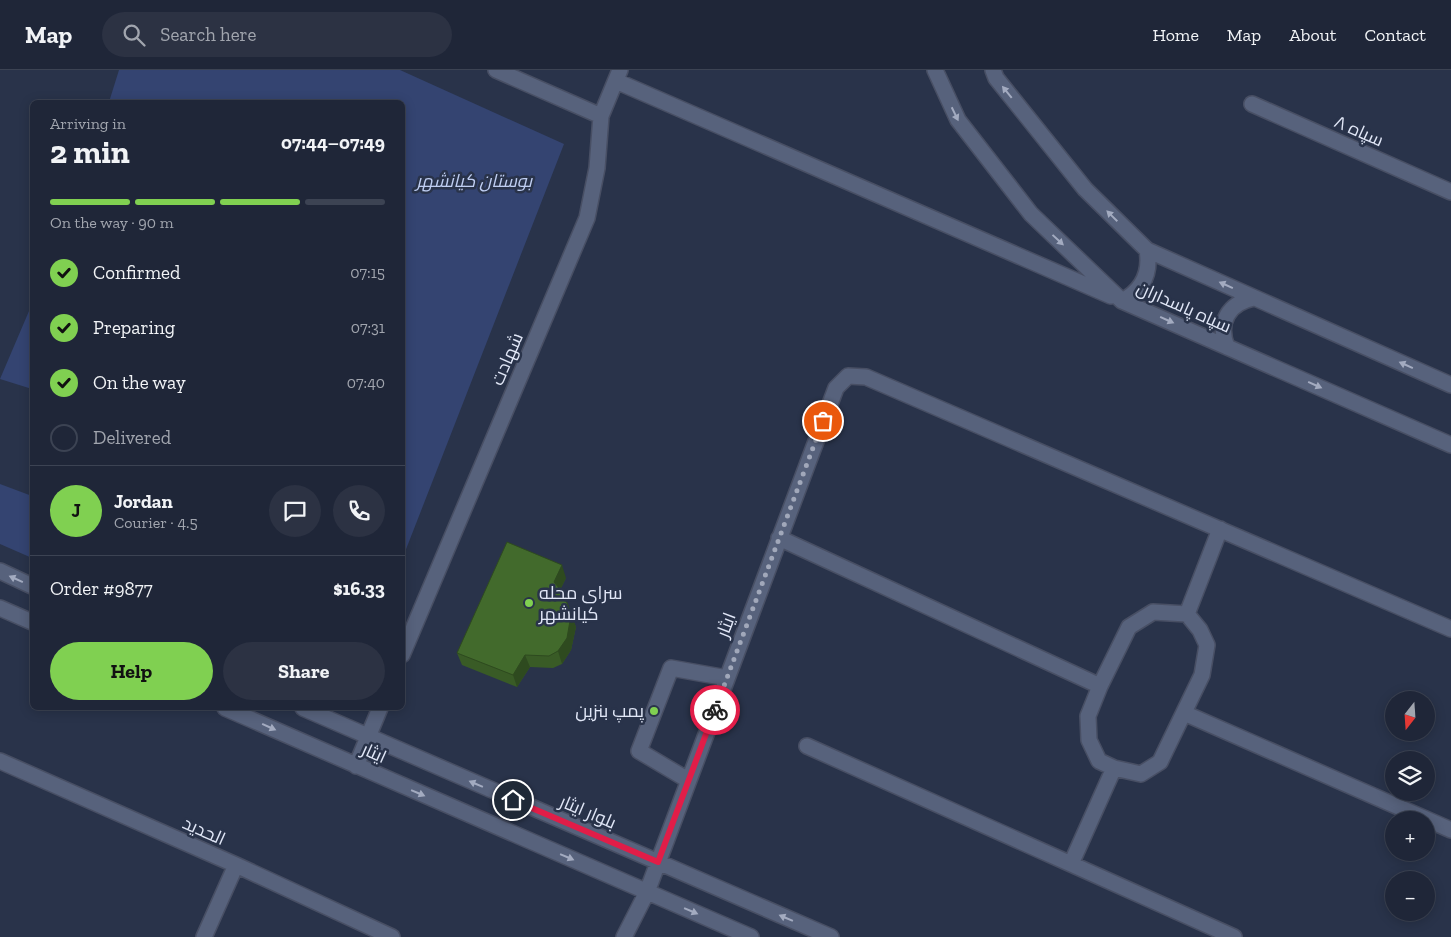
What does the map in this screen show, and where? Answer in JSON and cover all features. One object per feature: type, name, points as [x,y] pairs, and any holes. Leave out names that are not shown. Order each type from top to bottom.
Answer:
[{"type":"street","points":[[496,70],[600,116]]},
{"type":"street","name":"سپاه پاسداران","points":[[935,70],[958,120],[1031,214],[1122,301],[1451,445]]},
{"type":"street","name":"سپاه پاسداران","points":[[992,70],[996,78],[1085,189],[1146,250],[1451,385]]},
{"type":"street","points":[[618,75],[1122,301],[1138,290],[1144,281],[1148,271],[1149,260],[1146,250]]},
{"type":"street","name":"شهادت","points":[[405,648],[587,218],[597,168],[600,116],[618,75]]},
{"type":"street","name":"سپاه ۸","points":[[1252,104],[1451,192]]},
{"type":"street","points":[[1227,347],[1223,332],[1226,316],[1238,303],[1254,298]]},
{"type":"street","name":"ایثار","points":[[647,892],[836,388],[848,376],[866,377],[1220,529]]},
{"type":"street","points":[[1186,614],[1220,529],[1451,629]]},
{"type":"street","points":[[779,538],[1100,686]]},
{"type":"street","points":[[0,571],[30,585]]},
{"type":"street","points":[[0,608],[30,621]]},
{"type":"street","points":[[1153,612],[1186,614],[1200,630],[1207,645],[1202,675],[1160,762],[1141,774],[1114,768],[1099,761],[1089,740],[1088,716],[1100,686],[1129,627],[1153,612]]},
{"type":"street","points":[[688,780],[639,751],[670,668],[727,678]]},
{"type":"street","name":"ایثار","points":[[230,710],[751,937]]},
{"type":"street","name":"بلوار ایثار","points":[[307,710],[831,937]]},
{"type":"street","points":[[356,766],[379,710]]},
{"type":"street","points":[[1184,713],[1451,830]]},
{"type":"street","points":[[808,746],[1234,937]]},
{"type":"street","name":"الحدید","points":[[0,761],[236,865],[392,937]]},
{"type":"street","points":[[1071,864],[1114,768]]},
{"type":"street","points":[[204,937],[236,865]]},
{"type":"street","points":[[624,937],[647,892]]},
{"type":"green space","name":"بوستان کیانشهر","points":[[119,70],[400,70],[564,144],[405,552],[405,100],[110,100]]},
{"type":"green space","points":[[30,309],[30,388],[0,379]]},
{"type":"green space","points":[[0,484],[30,495],[30,557],[0,544]]},
{"type":"building","points":[[507,542],[562,565],[554,582],[564,594],[571,615],[567,638],[558,651],[549,656],[525,655],[513,675],[457,653]]},
{"type":"way so far","points":[[715,710],[823,421]]},
{"type":"place","name":"سرای محله کیانشهر","points":[[529,603]]},
{"type":"place","name":"پمپ بنزین","points":[[654,711]]},
{"type":"route","points":[[513,800],[658,862],[715,710]]}]
